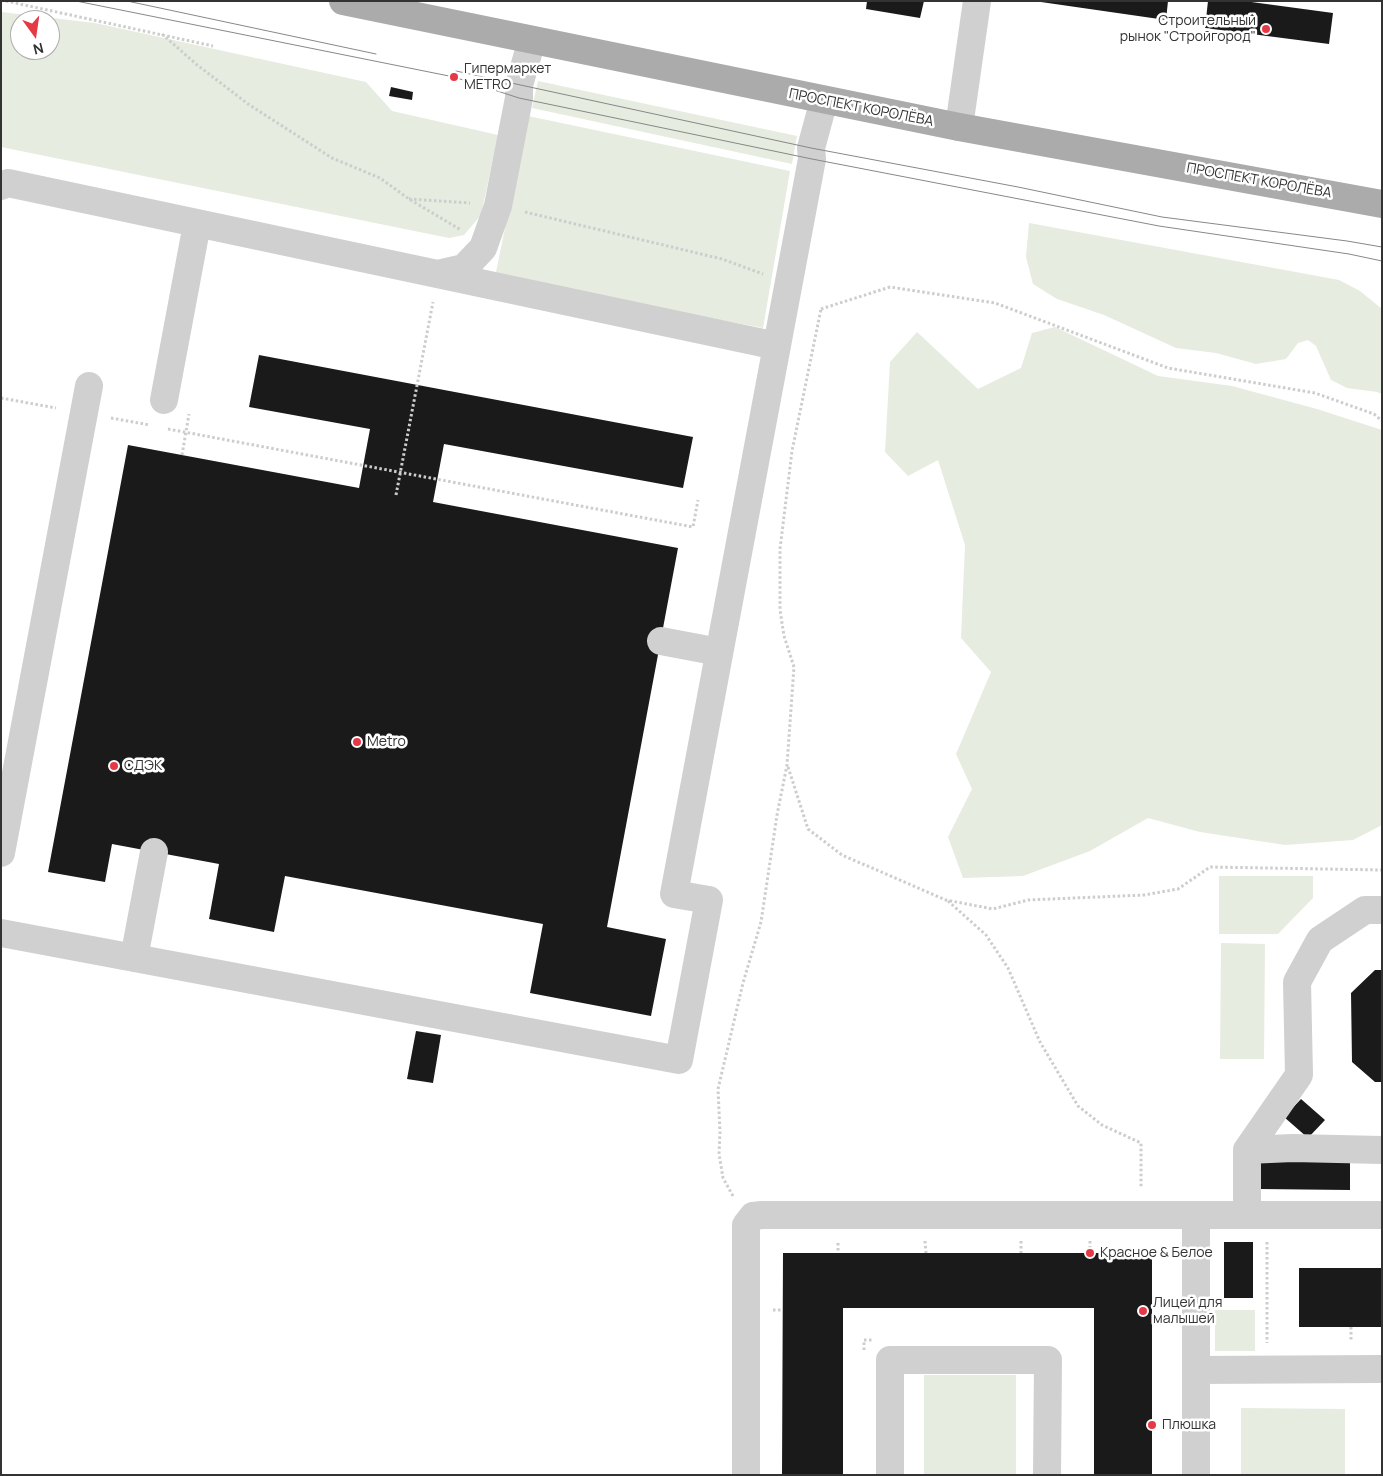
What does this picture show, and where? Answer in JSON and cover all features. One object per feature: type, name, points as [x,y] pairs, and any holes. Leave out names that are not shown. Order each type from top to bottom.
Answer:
[{"type":"main road","name":"ПРОСПЕКТ КОРОЛЁВА","points":[[343,1],[959,127],[1382,204]]},
{"type":"lane","points":[[959,127],[977,1]]},
{"type":"lane","points":[[438,274],[464,268],[484,246],[498,206],[519,98],[519,85],[532,40]]},
{"type":"lane","points":[[1,933],[679,1060],[709,900],[674,894],[812,160],[811,148],[824,100]]},
{"type":"lane","points":[[1,186],[8,184],[777,346]]},
{"type":"lane","points":[[164,400],[197,224]]},
{"type":"lane","points":[[1,853],[90,386]]},
{"type":"lane","points":[[661,641],[719,652]]},
{"type":"lane","points":[[134,958],[154,852]]},
{"type":"lane","points":[[1257,1216],[1247,1150],[1299,1075],[1297,982],[1320,940],[1365,910],[1382,910]]},
{"type":"lane","points":[[1247,1150],[1293,1148],[1382,1150]]},
{"type":"lane","points":[[1196,1215],[1196,1475]]},
{"type":"lane","points":[[746,1475],[746,1224],[753,1216],[1382,1216]]},
{"type":"lane","points":[[890,1475],[890,1360],[1048,1360],[1047,1475]]},
{"type":"lane","points":[[1196,1370],[1267,1368],[1382,1370]]},
{"type":"path","points":[[6,1],[213,46]]},
{"type":"path","points":[[162,34],[196,64],[248,104],[332,158],[380,178],[409,199],[455,226],[484,246]]},
{"type":"path","points":[[409,199],[498,206],[722,259],[789,283]]},
{"type":"path","points":[[396,495],[438,274]]},
{"type":"path","points":[[753,1216],[736,1201],[723,1178],[719,1154],[718,1088],[743,983],[761,922],[777,815],[787,765],[794,666],[784,636],[780,610],[780,549],[792,451],[821,308],[890,286],[995,303],[1168,368],[1315,393],[1374,414],[1382,421]]},
{"type":"path","points":[[1,398],[158,427]]},
{"type":"path","points":[[167,429],[693,527],[698,500]]},
{"type":"path","points":[[787,765],[808,829],[842,855],[946,900],[993,909],[1028,900],[1144,895],[1178,889],[1210,867],[1382,870]]},
{"type":"path","points":[[946,900],[986,936],[1008,968],[1040,1042],[1078,1106],[1102,1125],[1141,1143],[1141,1215]]},
{"type":"path","points":[[1257,1216],[1267,1368]]},
{"type":"shaded area","points":[[1,12],[10,13],[10,60],[60,60],[60,19],[95,23],[366,82],[392,111],[498,135],[481,215],[464,235],[449,238],[1,147]]},
{"type":"shaded area","points":[[538,81],[797,136],[792,164],[532,108]]},
{"type":"shaded area","points":[[528,116],[790,171],[763,328],[495,277]]},
{"type":"shaded area","points":[[1029,223],[1339,280],[1360,291],[1382,309],[1382,394],[1347,388],[1331,380],[1316,346],[1308,340],[1298,343],[1286,359],[1256,364],[1216,353],[1176,348],[1104,315],[1057,299],[1033,284],[1026,257]]},
{"type":"shaded area","points":[[1055,327],[1158,376],[1232,386],[1317,409],[1382,430],[1382,825],[1353,840],[1285,845],[1200,832],[1148,818],[1090,851],[1023,876],[963,878],[948,837],[972,789],[956,754],[991,672],[961,638],[965,545],[938,460],[908,476],[885,452],[890,362],[917,332],[978,389],[1021,368],[1032,333]]},
{"type":"shaded area","points":[[1219,876],[1313,876],[1313,898],[1278,934],[1219,934]]},
{"type":"shaded area","points":[[1221,943],[1265,944],[1264,1059],[1220,1059]]},
{"type":"shaded area","points":[[1215,1310],[1255,1310],[1255,1351],[1215,1351]]},
{"type":"shaded area","points":[[924,1375],[1016,1375],[1016,1475],[924,1475]]},
{"type":"shaded area","points":[[1241,1408],[1345,1409],[1345,1475],[1241,1475]]},
{"type":"building","points":[[867,1],[924,1],[920,18],[866,9]]},
{"type":"building","points":[[1034,1],[1168,1],[1166,20]]},
{"type":"building","points":[[1208,1],[1244,1],[1333,13],[1329,44],[1205,28]]},
{"type":"building","points":[[391,87],[413,92],[412,100],[389,96]]},
{"type":"building","name":"Metro","points":[[259,355],[693,437],[683,488],[444,444],[433,502],[678,548],[607,927],[666,939],[651,1016],[530,993],[543,924],[285,876],[274,932],[209,919],[219,864],[112,844],[105,882],[48,872],[128,445],[359,488],[370,429],[249,407]]},
{"type":"building","points":[[1375,970],[1382,970],[1382,1082],[1375,1082],[1352,1062],[1351,993]]},
{"type":"building","points":[[416,1031],[441,1035],[433,1083],[407,1079]]},
{"type":"building","points":[[1301,1099],[1325,1120],[1308,1138],[1284,1117]]},
{"type":"building","points":[[1260,1162],[1350,1162],[1350,1190],[1259,1189]]},
{"type":"building","points":[[1224,1242],[1253,1242],[1253,1298],[1224,1298]]},
{"type":"building","points":[[783,1253],[1152,1253],[1152,1475],[1094,1475],[1094,1308],[843,1308],[843,1475],[782,1475]]},
{"type":"building","points":[[1299,1268],[1382,1268],[1382,1327],[1299,1327]]},
{"type":"tram line","points":[[76,1],[454,77],[519,98],[812,159],[1159,226],[1349,254],[1382,261]]},
{"type":"tram line","points":[[127,1],[376,54]]},
{"type":"tram line","points":[[456,71],[811,148],[1018,187],[1162,217],[1382,247]]},
{"type":"place","name":"Строительный рынок \"Стройгород\"","points":[[1266,29]]},
{"type":"place","name":"Гипермаркет METRO","points":[[454,77]]},
{"type":"place","name":"Metro","points":[[357,742]]},
{"type":"place","name":"СДЭК","points":[[114,766]]},
{"type":"place","name":"Красное & Белое","points":[[1090,1253]]},
{"type":"place","name":"Лицей для малышей","points":[[1143,1311]]},
{"type":"place","name":"Плюшка","points":[[1152,1425]]}]
